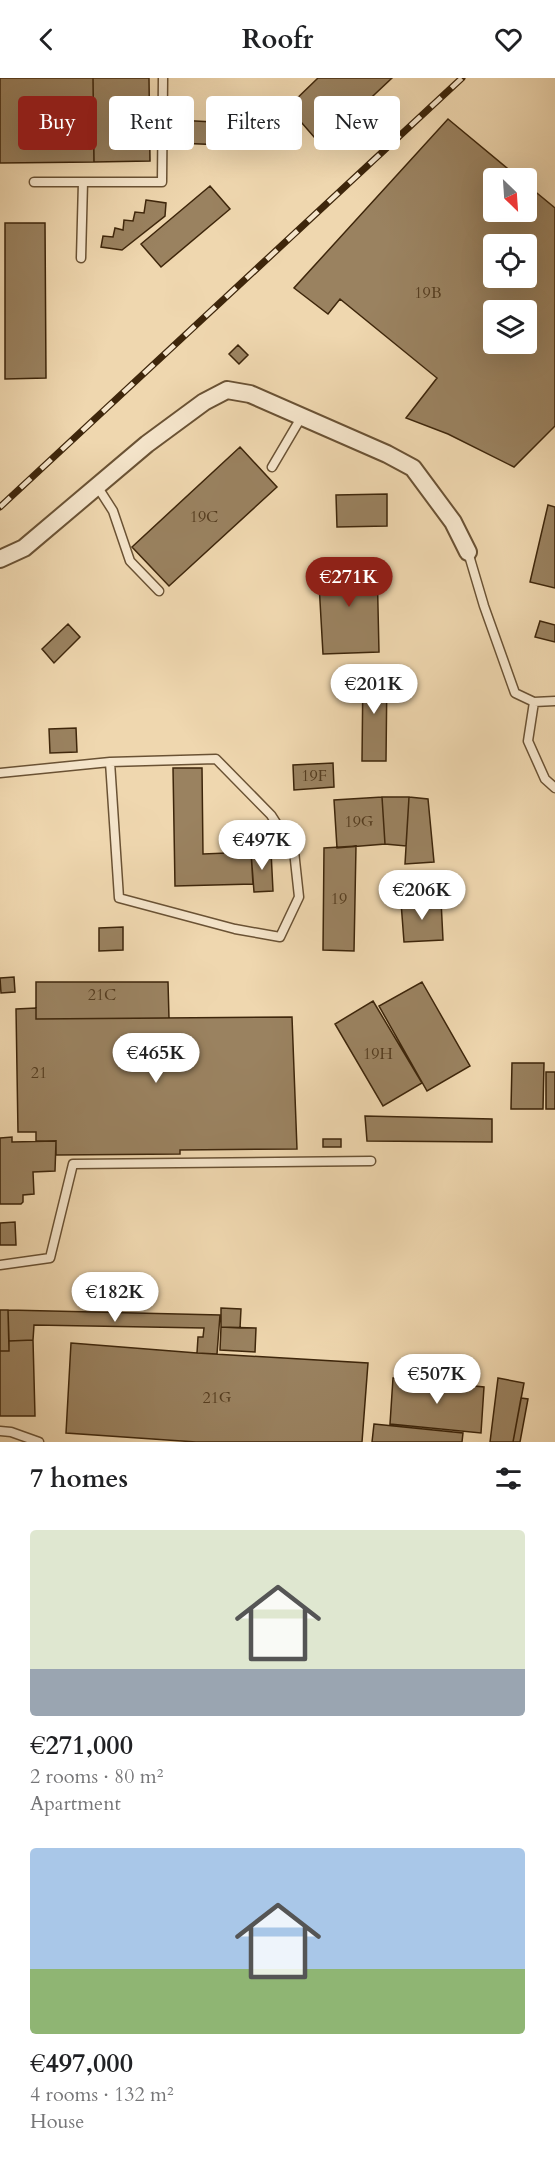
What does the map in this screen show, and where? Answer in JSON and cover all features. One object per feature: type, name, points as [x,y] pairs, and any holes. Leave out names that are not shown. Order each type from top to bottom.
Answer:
[{"type":"street","points":[[0,559],[24,548],[157,437],[204,402],[227,390],[250,394],[387,454],[413,468],[453,522],[468,552]]},
{"type":"lane","points":[[34,182],[162,182],[163,78]]},
{"type":"lane","points":[[81,258],[83,182]]},
{"type":"lane","points":[[272,467],[302,416]]},
{"type":"lane","points":[[97,486],[113,511],[129,561],[159,591]]},
{"type":"lane","points":[[468,552],[484,606],[515,693],[534,702],[555,701]]},
{"type":"lane","points":[[534,702],[528,741],[545,779],[555,788]]},
{"type":"lane","points":[[0,773],[110,762],[216,759],[271,815],[294,851],[299,897],[280,937],[235,929],[119,898],[110,762]]},
{"type":"lane","points":[[0,1265],[50,1258],[73,1164],[371,1161]]},
{"type":"lane","points":[[0,1431],[39,1442]]},
{"type":"building","points":[[0,78],[93,78],[93,96],[18,96],[18,150],[94,150],[94,162],[0,163]]},
{"type":"building","points":[[93,78],[149,78],[149,96],[109,96],[109,150],[150,150],[150,161],[94,162],[94,150],[97,150],[97,96],[93,96]]},
{"type":"building","points":[[318,78],[392,78],[373,96],[314,96],[314,137],[302,123],[302,96],[299,96]]},
{"type":"building","points":[[448,119],[507,168],[483,168],[483,222],[537,222],[537,193],[555,208],[555,426],[514,467],[448,434],[406,418],[437,378],[340,299],[328,314],[294,288]]},
{"type":"building","points":[[194,121],[206,122],[206,144],[194,144]]},
{"type":"building","points":[[210,186],[230,209],[161,267],[141,244]]},
{"type":"building","points":[[146,200],[166,203],[165,216],[122,250],[101,247],[103,236],[113,237],[115,228],[123,230],[124,220],[133,221],[135,212],[144,213]]},
{"type":"building","points":[[5,223],[45,223],[46,378],[5,379]]},
{"type":"building","points":[[238,345],[248,355],[239,364],[229,354]]},
{"type":"building","points":[[240,447],[277,487],[169,586],[132,547]]},
{"type":"building","points":[[387,494],[387,526],[337,527],[336,495]]},
{"type":"building","points":[[548,505],[555,507],[555,588],[530,582]]},
{"type":"building","points":[[377,563],[379,652],[323,654],[318,566]]},
{"type":"building","points":[[540,621],[555,625],[555,642],[535,637]]},
{"type":"building","points":[[68,624],[80,637],[54,663],[42,649]]},
{"type":"building","points":[[363,669],[387,669],[386,761],[362,761]]},
{"type":"building","points":[[76,728],[77,752],[50,753],[49,729]]},
{"type":"building","points":[[333,763],[334,787],[294,790],[293,765]]},
{"type":"building","points":[[173,768],[202,768],[203,854],[251,852],[253,884],[175,886]]},
{"type":"building","points":[[382,797],[385,844],[337,848],[334,800]]},
{"type":"building","points":[[382,797],[409,797],[406,846],[385,844]]},
{"type":"building","points":[[409,797],[428,799],[434,862],[405,864]]},
{"type":"building","points":[[356,846],[354,951],[323,950],[324,848]]},
{"type":"building","points":[[271,851],[273,891],[254,892],[251,852]]},
{"type":"building","points":[[441,900],[443,940],[404,942],[401,902]]},
{"type":"building","points":[[123,927],[123,950],[99,951],[99,928]]},
{"type":"building","points":[[14,977],[15,992],[1,993],[0,978]]},
{"type":"building","points":[[36,982],[168,982],[169,1018],[36,1019]]},
{"type":"building","points":[[422,982],[470,1066],[427,1091],[379,1006]]},
{"type":"building","points":[[373,1001],[422,1083],[383,1106],[335,1024]]},
{"type":"building","points":[[36,1008],[36,1019],[292,1017],[297,1149],[180,1150],[180,1154],[56,1155],[56,1141],[36,1141],[36,1132],[18,1132],[16,1009]]},
{"type":"building","points":[[512,1063],[544,1063],[543,1109],[511,1109]]},
{"type":"building","points":[[546,1072],[555,1072],[555,1109],[546,1109]]},
{"type":"building","points":[[365,1116],[492,1119],[492,1142],[367,1141]]},
{"type":"building","points":[[12,1137],[12,1142],[56,1141],[55,1171],[33,1172],[34,1194],[23,1195],[21,1204],[0,1204],[0,1138]]},
{"type":"building","points":[[323,1139],[341,1139],[341,1147],[323,1147]]},
{"type":"building","points":[[15,1222],[16,1245],[0,1245],[0,1223]]},
{"type":"building","points":[[221,1308],[241,1309],[240,1328],[221,1327]]},
{"type":"building","points":[[0,1310],[8,1310],[9,1351],[0,1351]]},
{"type":"building","points":[[8,1310],[220,1315],[217,1354],[197,1353],[198,1337],[203,1337],[204,1328],[34,1325],[33,1340],[9,1341]]},
{"type":"building","points":[[221,1327],[256,1328],[255,1352],[220,1350]]},
{"type":"building","points":[[33,1340],[35,1416],[0,1416],[0,1351],[9,1351],[9,1341]]},
{"type":"building","points":[[71,1343],[368,1363],[362,1442],[196,1442],[66,1433]]},
{"type":"building","points":[[393,1378],[484,1387],[481,1433],[390,1424]]},
{"type":"building","points":[[498,1378],[524,1383],[513,1442],[490,1442]]},
{"type":"building","points":[[521,1398],[528,1399],[520,1442],[513,1442]]},
{"type":"building","points":[[374,1424],[463,1433],[462,1442],[372,1442]]},
{"type":"railway","points":[[0,507],[462,78]]}]
